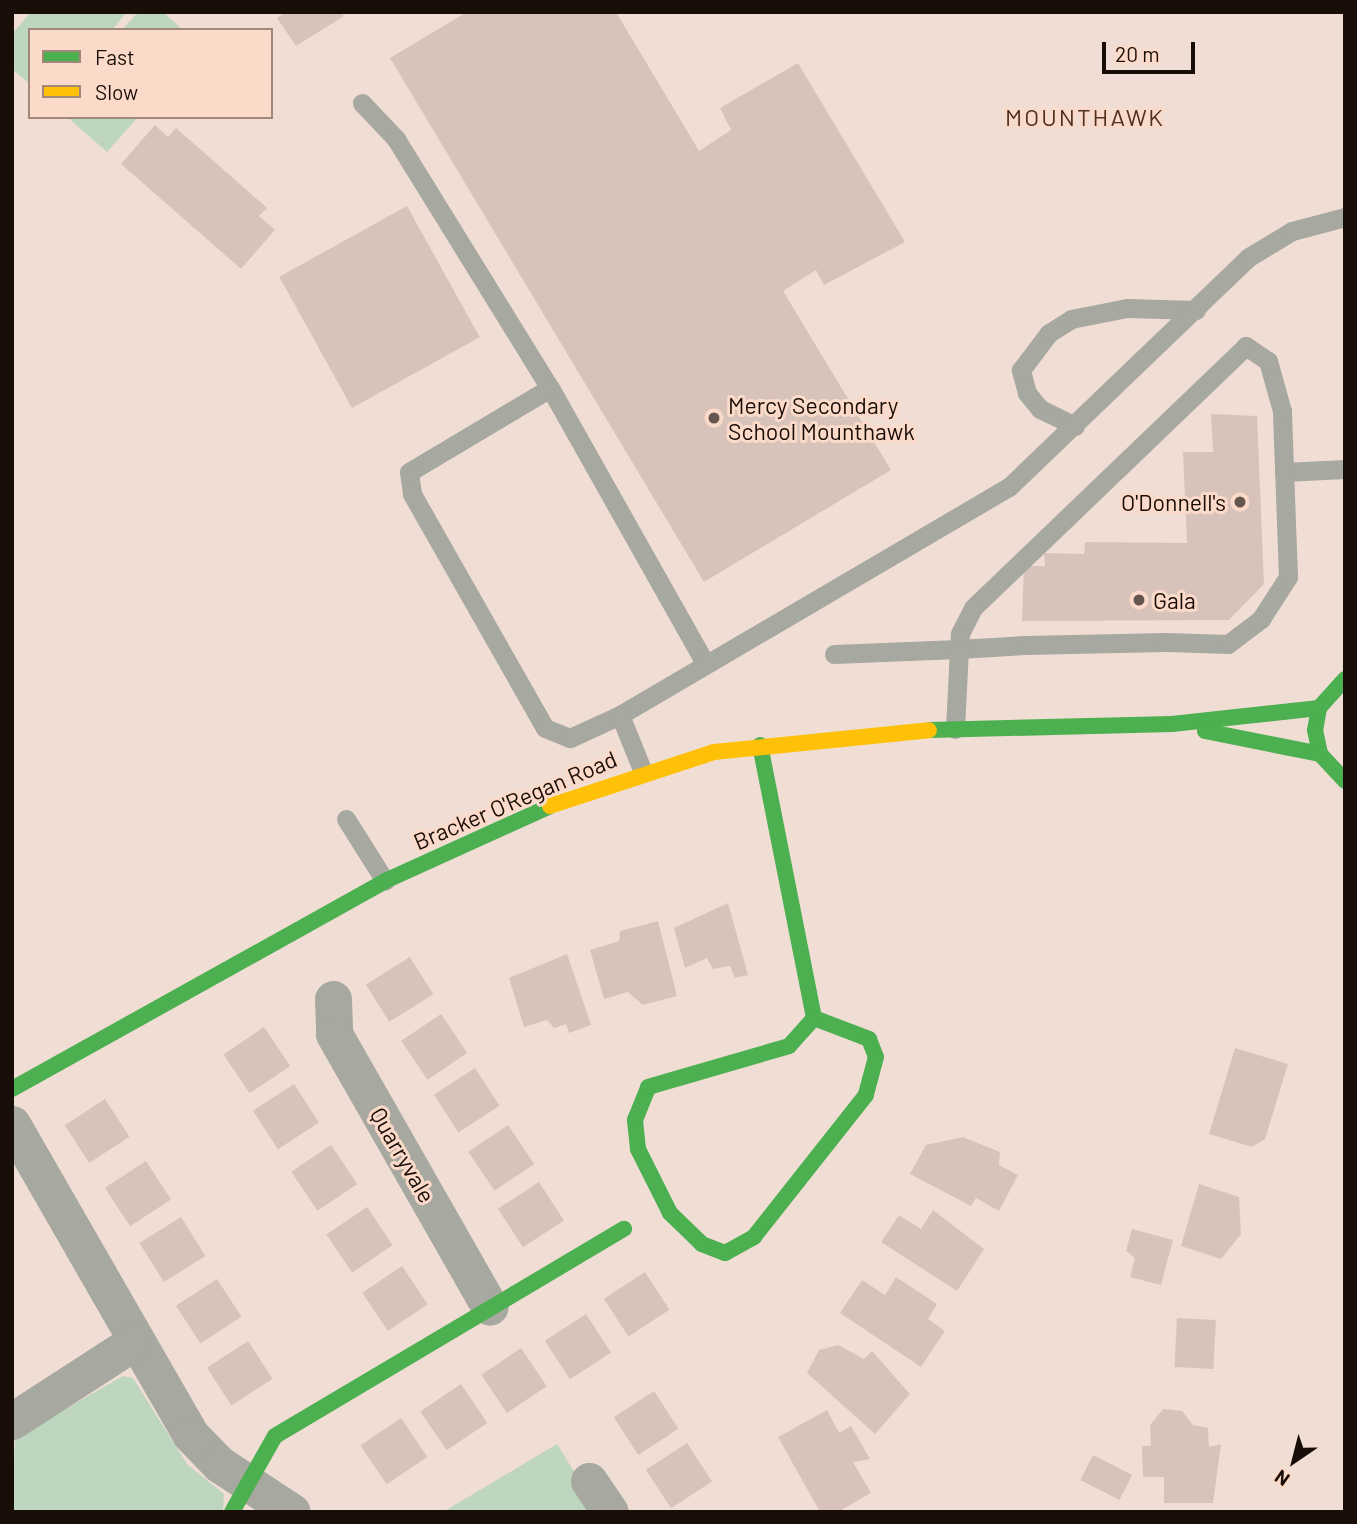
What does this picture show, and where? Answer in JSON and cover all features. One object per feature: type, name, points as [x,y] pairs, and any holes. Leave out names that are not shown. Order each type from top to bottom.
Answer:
[{"type":"main road","points":[[1172,724],[1319,708],[1345,679]]},
{"type":"main road","points":[[1319,708],[1320,754]]},
{"type":"main road","name":"Bracker O'Regan Road","points":[[12,1089],[385,881],[557,803],[643,772],[760,745],[955,729],[1172,724]]},
{"type":"main road","points":[[1172,724],[1320,754],[1345,781]]},
{"type":"main road","points":[[760,745],[814,1018]]},
{"type":"main road","points":[[814,1018],[869,1039],[876,1057],[866,1095],[754,1237],[725,1253],[702,1244],[670,1213],[638,1149],[635,1120],[648,1087],[683,1072],[789,1046],[814,1018]]},
{"type":"main road","points":[[239,1497],[275,1436],[624,1229]]},
{"type":"street","name":"Quarryvale","points":[[333,999],[334,1034],[490,1307]]},
{"type":"street","points":[[12,1124],[134,1342],[190,1434],[239,1497],[292,1512]]},
{"type":"street","points":[[12,1421],[134,1342]]},
{"type":"street","points":[[589,1481],[610,1512]]},
{"type":"lane","points":[[362,103],[396,139],[550,388],[705,663]]},
{"type":"lane","points":[[550,388],[416,464],[407,478],[545,727],[570,738],[620,715],[1009,487],[1269,242],[1345,217]]},
{"type":"lane","points":[[1074,426],[1040,409],[1024,382],[1021,370],[1049,333],[1071,318],[1127,308],[1196,310]]},
{"type":"lane","points":[[834,654],[959,649],[1228,644],[1261,619],[1288,576],[1282,411],[1268,362],[1246,346],[973,608],[959,649],[955,729]]},
{"type":"lane","points":[[1284,472],[1345,469]]},
{"type":"lane","points":[[620,715],[643,772]]},
{"type":"lane","points":[[346,819],[385,881]]},
{"type":"green space","points":[[31,12],[127,12],[114,28],[28,28],[28,82],[12,69],[12,34]]},
{"type":"green space","points":[[138,12],[163,12],[181,28],[124,28]]},
{"type":"green space","points":[[69,119],[136,119],[107,152]]},
{"type":"green space","points":[[123,1376],[133,1378],[187,1464],[224,1494],[223,1512],[12,1512],[15,1438]]},
{"type":"green space","points":[[557,1444],[599,1512],[443,1512]]},
{"type":"building","points":[[286,12],[341,12],[344,16],[296,46],[277,18]]},
{"type":"building","points":[[467,12],[616,12],[699,151],[731,130],[720,108],[798,63],[905,242],[824,285],[816,270],[783,291],[891,470],[704,582],[390,58]]},
{"type":"building","points":[[155,125],[168,137],[176,128],[267,208],[259,216],[275,230],[241,269],[121,164]]},
{"type":"building","points":[[407,206],[480,337],[352,408],[279,277]]},
{"type":"building","points":[[1211,414],[1257,416],[1264,584],[1229,620],[1022,621],[1024,566],[1045,566],[1044,553],[1084,554],[1085,542],[1187,543],[1183,452],[1213,452]]},
{"type":"building","points":[[728,903],[748,975],[735,978],[730,966],[713,969],[707,958],[685,968],[674,928]]},
{"type":"building","points":[[658,921],[677,996],[643,1005],[628,992],[604,999],[590,950],[619,941],[620,931]]},
{"type":"building","points":[[567,954],[591,1025],[569,1033],[566,1024],[554,1028],[547,1020],[524,1027],[509,978]]},
{"type":"building","points":[[410,957],[433,994],[389,1022],[366,985]]},
{"type":"building","points":[[441,1014],[467,1053],[427,1080],[401,1041]]},
{"type":"building","points":[[264,1027],[290,1066],[250,1093],[223,1054]]},
{"type":"building","points":[[1235,1048],[1288,1064],[1265,1139],[1252,1147],[1209,1134]]},
{"type":"building","points":[[475,1068],[500,1106],[458,1132],[434,1095]]},
{"type":"building","points":[[294,1084],[319,1123],[278,1149],[253,1111]]},
{"type":"building","points":[[105,1099],[130,1137],[89,1163],[65,1125]]},
{"type":"building","points":[[508,1125],[534,1164],[494,1191],[468,1152]]},
{"type":"building","points":[[963,1137],[1000,1152],[999,1165],[1018,1175],[999,1211],[976,1198],[971,1206],[910,1174],[926,1145]]},
{"type":"building","points":[[331,1145],[357,1184],[317,1211],[291,1172]]},
{"type":"building","points":[[146,1161],[171,1200],[130,1226],[105,1188]]},
{"type":"building","points":[[539,1182],[564,1221],[523,1247],[498,1209]]},
{"type":"building","points":[[1199,1184],[1239,1197],[1241,1234],[1221,1259],[1181,1246]]},
{"type":"building","points":[[367,1207],[393,1245],[352,1273],[326,1234]]},
{"type":"building","points":[[933,1210],[984,1249],[957,1291],[881,1242],[899,1215],[921,1229]]},
{"type":"building","points":[[181,1217],[205,1256],[164,1282],[139,1243]]},
{"type":"building","points":[[1132,1229],[1173,1240],[1161,1285],[1130,1277],[1135,1258],[1126,1251]]},
{"type":"building","points":[[402,1266],[428,1304],[388,1331],[362,1293]]},
{"type":"building","points":[[645,1272],[670,1310],[628,1336],[604,1299]]},
{"type":"building","points":[[896,1277],[937,1304],[928,1319],[945,1331],[921,1367],[840,1313],[862,1280],[885,1295]]},
{"type":"building","points":[[217,1279],[242,1317],[200,1343],[176,1306]]},
{"type":"building","points":[[586,1314],[611,1353],[570,1379],[545,1341]]},
{"type":"building","points":[[1177,1318],[1216,1320],[1213,1369],[1174,1367]]},
{"type":"building","points":[[248,1341],[273,1379],[231,1405],[207,1368]]},
{"type":"building","points":[[838,1345],[864,1359],[872,1351],[910,1394],[875,1434],[807,1373],[819,1350]]},
{"type":"building","points":[[521,1348],[547,1386],[507,1413],[481,1375]]},
{"type":"building","points":[[461,1384],[487,1423],[447,1450],[420,1411]]},
{"type":"building","points":[[654,1391],[679,1429],[638,1455],[614,1417]]},
{"type":"building","points":[[1163,1409],[1182,1411],[1193,1425],[1208,1428],[1209,1447],[1221,1444],[1213,1503],[1164,1503],[1164,1477],[1143,1477],[1142,1446],[1151,1446],[1150,1425]]},
{"type":"building","points":[[827,1410],[839,1433],[851,1426],[870,1459],[853,1462],[871,1493],[838,1512],[820,1512],[778,1437]]},
{"type":"building","points":[[401,1418],[427,1457],[387,1484],[360,1445]]},
{"type":"building","points":[[687,1443],[712,1482],[671,1508],[646,1470]]},
{"type":"building","points":[[1093,1455],[1132,1475],[1119,1500],[1080,1480]]},
{"type":"traffic: fast","points":[[1345,679],[1319,708],[1315,730],[1320,754],[1345,781]]},
{"type":"traffic: fast","points":[[929,730],[1172,724],[1319,708]]},
{"type":"traffic: fast","points":[[1205,731],[1320,754]]},
{"type":"traffic: fast","points":[[760,745],[814,1018],[869,1039],[876,1057],[866,1095],[754,1237],[725,1253],[702,1244],[670,1213],[638,1149],[635,1120],[648,1087],[789,1046],[814,1018]]},
{"type":"traffic: fast","points":[[12,1089],[385,881],[550,806]]},
{"type":"traffic: fast","points":[[232,1512],[275,1436],[624,1229]]},
{"type":"traffic: slow","points":[[550,806],[714,752],[929,730]]},
{"type":"place","name":"Mercy Secondary School Mounthawk","points":[[714,418]]},
{"type":"place","name":"O'Donnell's","points":[[1240,502]]},
{"type":"place","name":"Gala","points":[[1139,600]]},
{"type":"district","name":"MOUNTHAWK","points":[[1085,117]]}]
